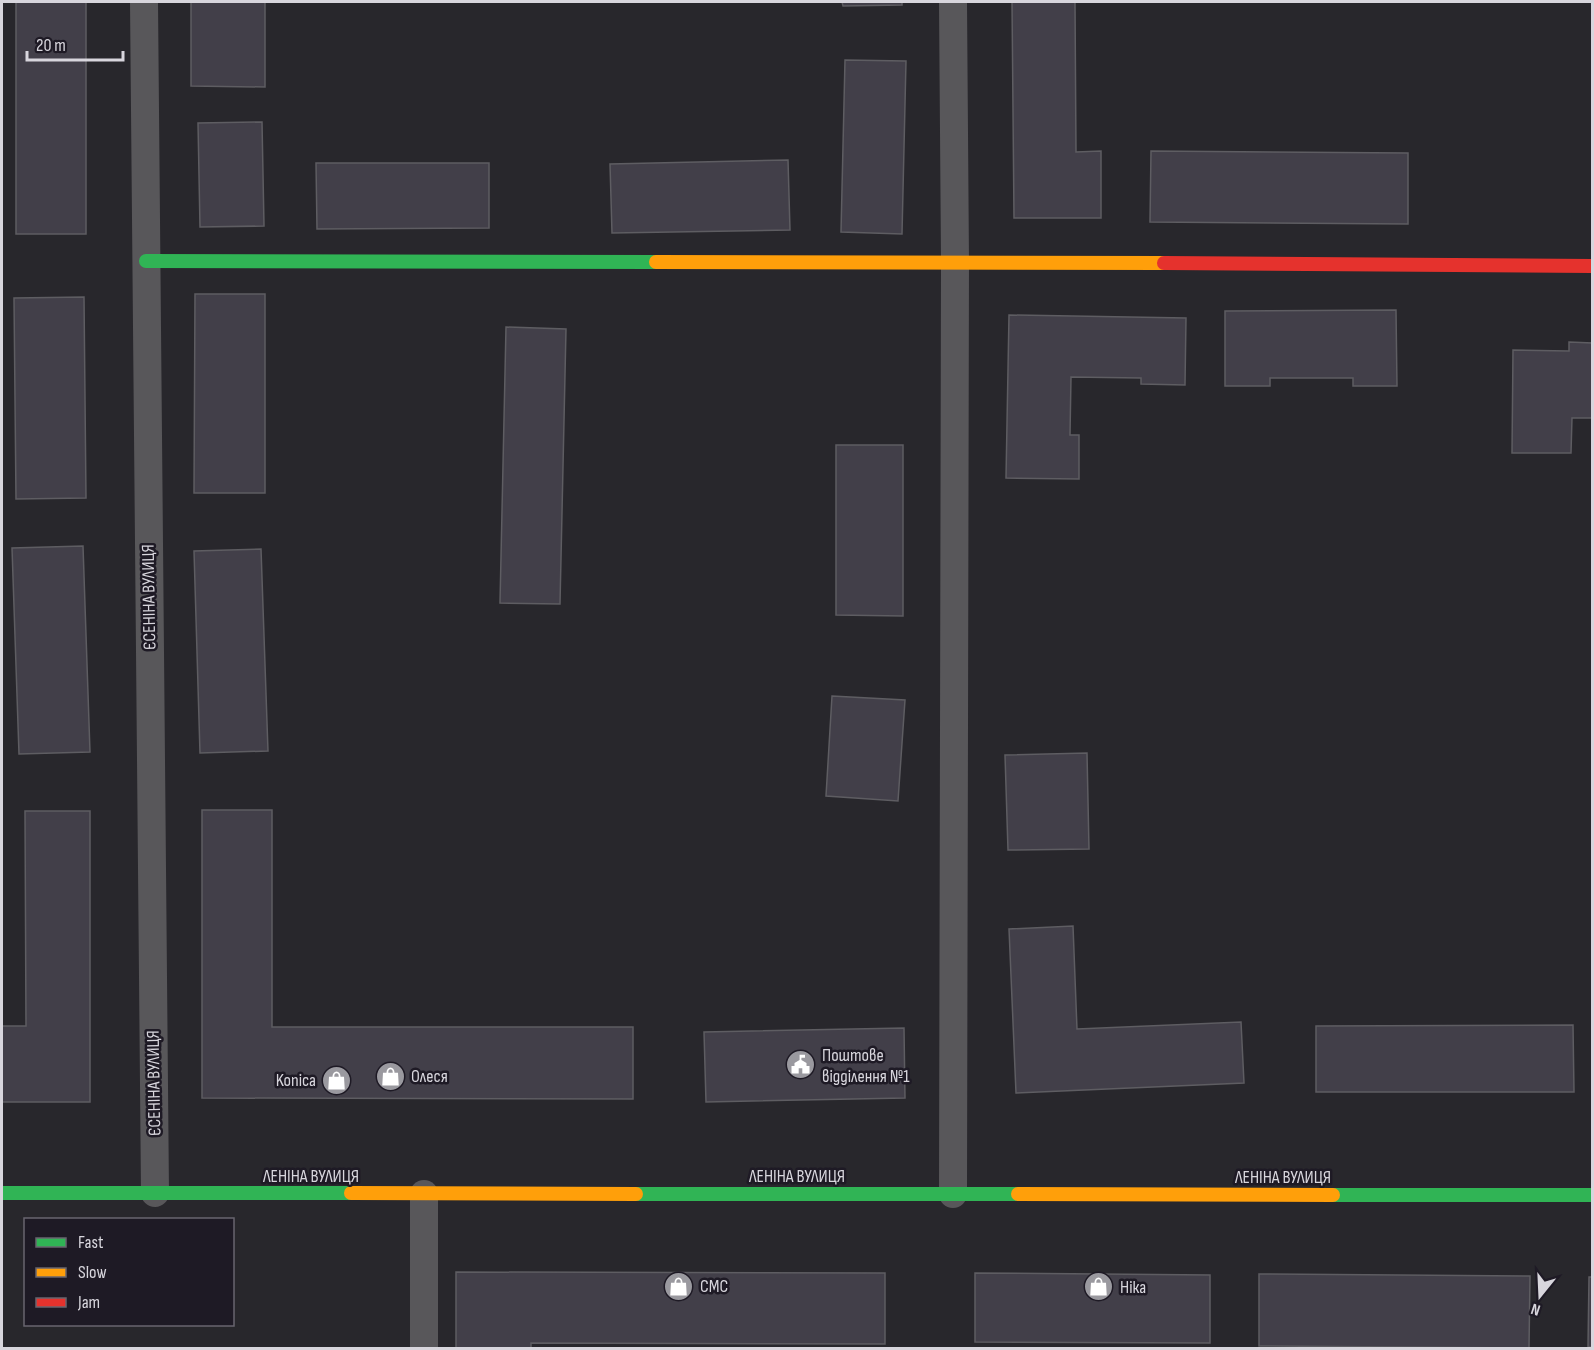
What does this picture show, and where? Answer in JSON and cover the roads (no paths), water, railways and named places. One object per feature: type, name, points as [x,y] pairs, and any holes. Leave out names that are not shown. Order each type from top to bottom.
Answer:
[{"type":"street","name":"ЄСЕНІНА ВУЛИЦЯ","points":[[144,2],[155,1193]]},
{"type":"street","points":[[953,2],[955,262],[953,1194]]},
{"type":"street","points":[[146,261],[1593,266]]},
{"type":"street","name":"ЛЕНІНА ВУЛИЦЯ","points":[[2,1193],[1593,1196]]},
{"type":"street","points":[[424,1194],[424,1348]]},
{"type":"place","name":"Поштове відділення №1","points":[[801,1065]]},
{"type":"place","name":"Олеся","points":[[390,1076]]},
{"type":"place","name":"Konica","points":[[337,1080]]},
{"type":"place","name":"СМС","points":[[679,1286]]},
{"type":"place","name":"Ніка","points":[[1099,1287]]}]
